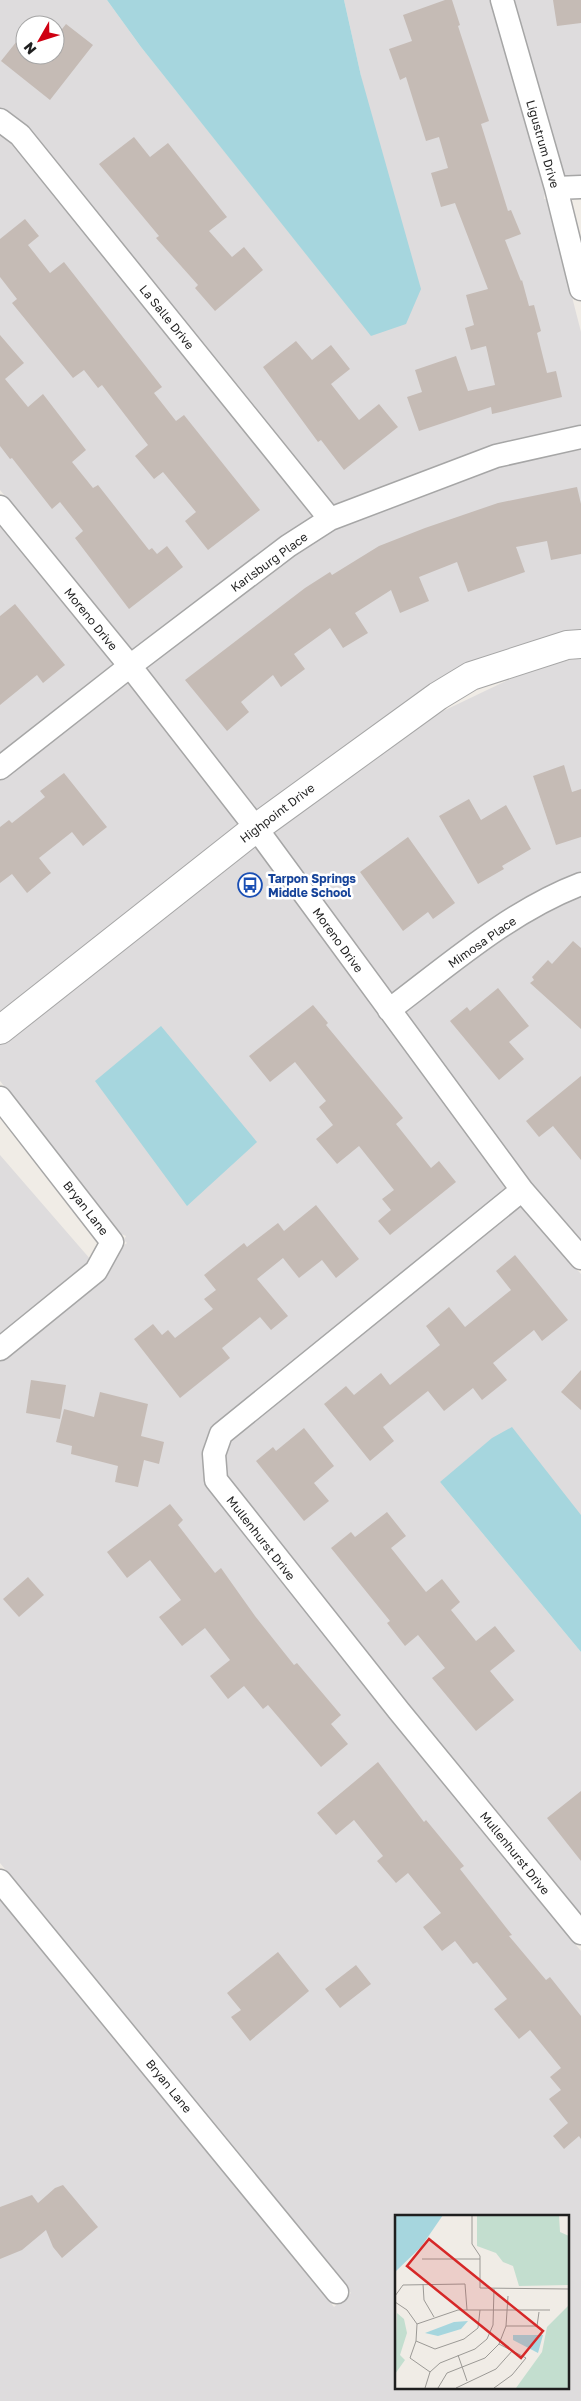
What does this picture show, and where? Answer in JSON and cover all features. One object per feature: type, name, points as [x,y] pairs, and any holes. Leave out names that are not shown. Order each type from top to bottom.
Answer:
[{"type":"street","name":"Ligustrum Drive","points":[[502,0],[556,188],[581,289]]},
{"type":"street","name":"La Salle Drive","points":[[0,120],[20,135],[330,519]]},
{"type":"street","points":[[556,188],[581,187]]},
{"type":"street","name":"Karlsburg Place","points":[[0,768],[288,546],[330,519],[496,456],[581,437]]},
{"type":"street","name":"Moreno Drive","points":[[0,507],[130,666],[256,828],[522,1190],[581,1258]]},
{"type":"street","name":"Highpoint Drive","points":[[0,1030],[256,828],[438,696],[471,676],[567,646],[581,644]]},
{"type":"street","name":"Mimosa Place","points":[[389,1010],[498,929],[564,890],[581,884]]},
{"type":"street","name":"Bryan Lane","points":[[0,1098],[112,1242],[96,1271],[0,1349]]},
{"type":"street","name":"Mullenhurst Drive","points":[[522,1190],[220,1434],[214,1454],[216,1480],[400,1711],[581,1933]]},
{"type":"street","name":"Bryan Lane","points":[[0,1881],[337,2292]]},
{"type":"shaded area","points":[[0,0],[107,0],[141,47],[372,336],[361,76],[344,0],[491,0],[545,190],[544,199],[547,199],[581,332],[581,426],[334,507],[29,128],[14,115],[0,108]]},
{"type":"shaded area","points":[[513,0],[581,0],[581,176],[564,177]]},
{"type":"shaded area","points":[[0,132],[12,142],[314,517],[132,652],[0,490]]},
{"type":"shaded area","points":[[581,447],[581,634],[568,635],[259,813],[144,667],[293,554],[334,528],[498,466]]},
{"type":"shaded area","points":[[0,525],[115,665],[0,756]]},
{"type":"shaded area","points":[[581,658],[581,874],[392,996],[271,829],[414,725],[537,666]]},
{"type":"shaded area","points":[[127,680],[241,827],[0,1017],[0,780]]},
{"type":"shaded area","points":[[253,842],[507,1189],[214,1427],[205,1482],[391,1718],[581,1951],[581,2401],[0,2401],[0,1899],[334,2307],[351,2293],[0,1863],[0,1361],[103,1278],[120,1248],[127,1243],[124,1240],[126,1236],[119,1233],[0,1081],[0,1042]]},
{"type":"shaded area","points":[[581,895],[581,1241],[531,1183],[404,1011],[503,937],[568,900]]},
{"type":"shaded area","points":[[0,1155],[91,1260],[0,1336]]},
{"type":"shaded area","points":[[520,1205],[581,1274],[581,1515],[440,1482],[581,1652],[581,1916],[408,1704],[226,1475],[224,1454],[229,1440]]},
{"type":"water","points":[[107,0],[344,0],[361,76],[421,289],[406,324],[371,336],[141,47]]},
{"type":"water","points":[[161,1026],[257,1142],[187,1206],[95,1081]]},
{"type":"water","points":[[512,1427],[581,1515],[581,1652],[440,1482],[492,1438]]},
{"type":"building","points":[[445,0],[452,0],[460,25],[458,26],[489,121],[481,124],[508,211],[511,210],[521,234],[505,240],[522,280],[529,306],[534,305],[541,331],[537,333],[547,373],[556,371],[562,397],[492,414],[491,407],[419,431],[407,397],[422,392],[415,370],[456,356],[468,391],[495,385],[486,346],[471,350],[465,328],[474,325],[466,295],[488,289],[455,203],[441,207],[431,173],[448,168],[439,137],[426,141],[406,77],[400,80],[389,49],[412,41],[403,15]]},
{"type":"building","points":[[553,0],[581,0],[581,23],[557,26]]},
{"type":"building","points":[[66,24],[93,45],[50,100],[1,61],[15,44],[15,65],[65,65]]},
{"type":"building","points":[[134,137],[150,157],[168,143],[227,217],[209,231],[232,257],[244,247],[263,270],[215,311],[195,288],[198,285],[156,238],[159,236],[99,164]]},
{"type":"building","points":[[25,219],[39,236],[28,245],[50,273],[64,262],[162,387],[154,393],[176,421],[184,415],[260,510],[208,550],[185,521],[196,512],[163,472],[154,479],[135,456],[148,445],[102,385],[98,388],[84,370],[73,378],[12,303],[17,299],[0,277],[0,239]]},
{"type":"building","points":[[0,335],[24,363],[5,379],[28,407],[43,394],[86,450],[72,462],[93,488],[98,485],[149,550],[152,548],[157,554],[167,546],[183,567],[129,609],[75,538],[83,531],[60,502],[52,509],[12,458],[10,459],[0,446]]},
{"type":"building","points":[[296,341],[312,360],[331,345],[350,369],[331,384],[359,420],[379,404],[398,427],[344,470],[321,440],[318,442],[263,367]]},
{"type":"building","points":[[577,487],[581,504],[581,554],[551,560],[547,541],[516,547],[525,572],[468,592],[457,562],[419,577],[429,601],[400,613],[391,590],[355,613],[368,633],[343,648],[330,628],[294,654],[305,669],[281,687],[273,675],[241,702],[249,712],[227,731],[185,680],[305,588],[330,572],[332,575],[379,546],[498,503]]},
{"type":"building","points":[[15,604],[65,665],[43,683],[37,675],[0,705],[0,616]]},
{"type":"building","points":[[564,765],[572,792],[581,789],[581,837],[556,845],[533,776]]},
{"type":"building","points":[[64,773],[107,827],[83,846],[72,832],[39,858],[51,873],[27,893],[12,874],[0,883],[0,827],[9,820],[12,823],[45,797],[40,791]]},
{"type":"building","points":[[469,799],[481,820],[506,805],[531,849],[502,866],[504,869],[478,884],[439,816]]},
{"type":"building","points":[[408,837],[455,903],[433,919],[428,912],[403,931],[360,872]]},
{"type":"building","points":[[573,941],[581,948],[581,1029],[530,983],[534,980],[532,977],[548,960],[552,964]]},
{"type":"building","points":[[498,988],[529,1026],[509,1042],[524,1059],[499,1080],[450,1021],[467,1007],[470,1011]]},
{"type":"building","points":[[313,1005],[328,1023],[326,1025],[403,1118],[396,1124],[431,1168],[439,1161],[456,1182],[390,1235],[378,1221],[391,1210],[382,1199],[394,1190],[359,1146],[337,1164],[316,1139],[333,1125],[319,1107],[326,1101],[295,1062],[270,1082],[249,1056]]},
{"type":"building","points":[[581,1076],[581,1160],[553,1126],[539,1137],[526,1121]]},
{"type":"building","points":[[316,1205],[359,1259],[336,1278],[322,1260],[299,1278],[283,1258],[257,1279],[288,1316],[271,1330],[260,1317],[222,1348],[230,1358],[180,1398],[134,1339],[153,1324],[162,1335],[168,1330],[175,1338],[213,1309],[204,1299],[216,1290],[204,1275],[244,1243],[247,1247],[278,1223],[284,1231]]},
{"type":"building","points":[[515,1255],[568,1320],[542,1341],[534,1330],[493,1363],[507,1380],[482,1400],[473,1388],[444,1411],[428,1391],[383,1427],[394,1441],[370,1461],[324,1404],[346,1386],[354,1395],[381,1373],[390,1385],[440,1345],[426,1326],[449,1307],[465,1327],[511,1290],[496,1271]]},
{"type":"building","points":[[581,1370],[581,1410],[561,1392]]},
{"type":"building","points":[[31,1380],[66,1385],[60,1419],[26,1413]]},
{"type":"building","points":[[100,1392],[148,1404],[141,1436],[164,1442],[159,1464],[144,1460],[138,1487],[115,1482],[118,1466],[71,1454],[72,1446],[56,1442],[64,1409],[94,1417]]},
{"type":"building","points":[[304,1428],[334,1466],[314,1483],[329,1501],[304,1521],[256,1461],[273,1447],[276,1451]]},
{"type":"building","points":[[170,1504],[183,1520],[178,1525],[215,1573],[221,1568],[255,1616],[294,1665],[297,1663],[341,1715],[331,1724],[348,1744],[321,1767],[268,1705],[263,1709],[244,1686],[228,1699],[210,1676],[230,1660],[205,1628],[182,1646],[159,1617],[181,1600],[150,1560],[127,1578],[107,1552]]},
{"type":"building","points":[[387,1512],[406,1536],[391,1548],[426,1592],[442,1579],[460,1602],[451,1610],[476,1641],[495,1626],[515,1651],[490,1671],[514,1700],[476,1731],[432,1678],[445,1668],[418,1635],[405,1646],[387,1623],[390,1621],[331,1548],[351,1532],[355,1537]]},
{"type":"building","points":[[28,1577],[44,1595],[19,1617],[3,1599]]},
{"type":"building","points":[[378,1762],[424,1822],[426,1820],[464,1866],[460,1869],[512,1935],[509,1936],[546,1980],[550,1977],[581,2016],[581,2139],[579,2136],[564,2149],[553,2136],[568,2123],[549,2099],[561,2090],[550,2077],[561,2068],[530,2030],[519,2039],[494,2009],[507,1999],[477,1962],[473,1964],[455,1941],[442,1951],[423,1927],[441,1913],[408,1873],[396,1883],[377,1861],[383,1856],[354,1820],[336,1835],[317,1813]]},
{"type":"building","points":[[581,1791],[581,1861],[547,1818]]},
{"type":"building","points":[[278,1952],[309,1991],[250,2041],[231,2017],[241,2010],[227,1993]]},
{"type":"building","points":[[356,1965],[371,1984],[340,2008],[325,1989]]},
{"type":"building","points":[[63,2185],[98,2227],[62,2258],[53,2247],[46,2230],[22,2250],[0,2259],[0,2207],[32,2195],[38,2203],[55,2188]]},
{"type":"place","name":"Tarpon Springs Middle School","points":[[250,885]]}]
